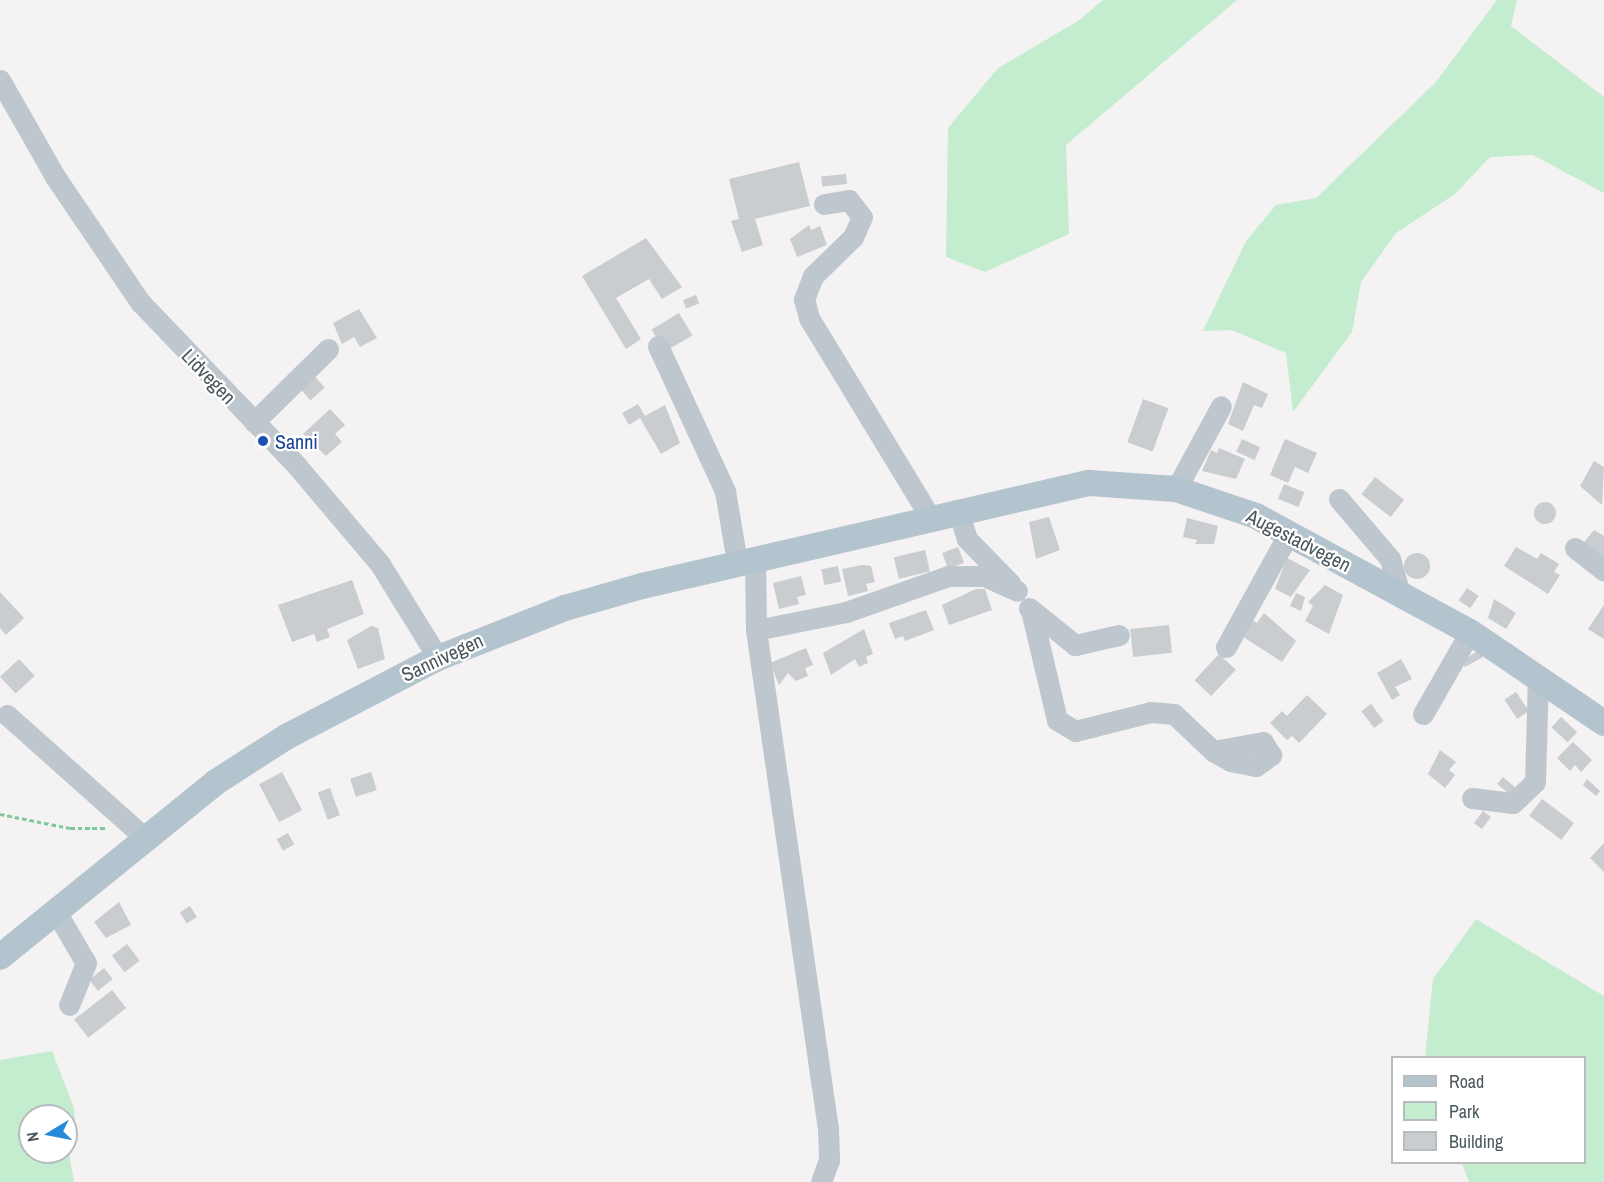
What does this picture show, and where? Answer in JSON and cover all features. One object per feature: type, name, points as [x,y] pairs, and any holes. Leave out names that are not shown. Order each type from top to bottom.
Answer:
[{"type":"main road","name":"Augestadvegen","points":[[958,510],[1089,483],[1176,489],[1289,533],[1400,593],[1470,632],[1538,676],[1604,723]]},
{"type":"main road","name":"Sannivegen","points":[[0,957],[55,910],[136,829],[286,737],[438,658],[565,608],[746,560],[958,510]]},
{"type":"street","name":"Lidvegen","points":[[0,80],[109,260],[170,336],[254,422],[380,564],[438,658]]},
{"type":"street","points":[[824,204],[849,200],[862,217],[853,237],[809,283],[804,299],[809,318],[930,517]]},
{"type":"street","points":[[658,346],[724,491],[746,560],[828,1129],[829,1160],[821,1182]]},
{"type":"street","points":[[254,422],[328,349]]},
{"type":"street","points":[[1176,489],[1221,406]]},
{"type":"street","points":[[1339,500],[1390,559],[1400,593]]},
{"type":"street","points":[[958,510],[967,539],[1017,591],[1031,610],[1075,645],[1119,635]]},
{"type":"street","points":[[1226,647],[1289,533]]},
{"type":"street","points":[[1575,548],[1604,571]]},
{"type":"street","points":[[756,630],[846,612],[948,576],[984,576],[1017,591]]},
{"type":"street","points":[[1031,610],[1057,720],[1075,731],[1150,712],[1174,714],[1213,751]]},
{"type":"street","points":[[1423,714],[1470,632]]},
{"type":"street","points":[[1472,798],[1513,803],[1535,782],[1538,676]]},
{"type":"street","points":[[7,715],[136,829]]},
{"type":"street","points":[[55,910],[86,963],[69,1005]]},
{"type":"path","points":[[0,814],[70,828],[136,829]]},
{"type":"green space","points":[[1103,0],[1237,0],[1066,145],[1069,234],[985,272],[946,257],[948,128],[998,68],[1078,21]]},
{"type":"green space","points":[[1497,0],[1517,0],[1511,26],[1604,97],[1604,193],[1533,155],[1490,157],[1455,194],[1396,233],[1361,282],[1352,332],[1293,412],[1286,353],[1232,330],[1203,331],[1246,241],[1276,205],[1316,198],[1436,82]]},
{"type":"green space","points":[[1476,919],[1604,996],[1604,1182],[1469,1182],[1462,1164],[1586,1164],[1586,1056],[1425,1056],[1433,979]]},
{"type":"green space","points":[[52,1051],[72,1104],[18,1104],[18,1164],[71,1164],[74,1182],[0,1182],[0,1060]]},
{"type":"building","points":[[799,162],[810,206],[755,219],[763,245],[742,252],[731,221],[739,219],[729,179]]},
{"type":"building","points":[[846,174],[847,184],[822,187],[821,177]]},
{"type":"building","points":[[809,225],[811,230],[820,226],[827,245],[797,257],[790,239]]},
{"type":"building","points":[[646,238],[682,287],[662,299],[649,279],[616,298],[641,339],[626,349],[582,276]]},
{"type":"building","points":[[696,295],[699,303],[686,308],[683,300]]},
{"type":"building","points":[[359,309],[377,338],[360,347],[354,337],[342,344],[333,323]]},
{"type":"building","points":[[679,313],[692,335],[665,352],[652,329]]},
{"type":"building","points":[[311,372],[325,388],[310,400],[297,384]]},
{"type":"building","points":[[1243,382],[1268,394],[1262,408],[1254,405],[1243,431],[1228,424]]},
{"type":"building","points":[[1143,399],[1168,408],[1153,451],[1127,442]]},
{"type":"building","points":[[638,404],[645,416],[665,405],[680,443],[661,454],[640,418],[629,425],[622,413]]},
{"type":"building","points":[[330,409],[345,425],[335,434],[342,442],[326,456],[303,434]]},
{"type":"building","points":[[1242,439],[1260,447],[1255,460],[1236,452]]},
{"type":"building","points":[[1285,439],[1317,453],[1308,473],[1295,467],[1288,483],[1270,475]]},
{"type":"building","points":[[1219,448],[1245,459],[1236,479],[1202,471],[1211,450],[1217,453]]},
{"type":"building","points":[[1594,461],[1604,467],[1602,505],[1580,486]]},
{"type":"building","points":[[1375,477],[1404,500],[1391,517],[1361,494]]},
{"type":"building","points":[[1284,484],[1304,492],[1298,507],[1278,499]]},
{"type":"building","points":[[1545,502],[1553,505],[1556,513],[1553,521],[1545,524],[1537,521],[1534,513],[1537,505]]},
{"type":"building","points":[[1049,517],[1060,550],[1036,559],[1029,522]]},
{"type":"building","points":[[1187,518],[1218,526],[1214,544],[1195,544],[1197,540],[1183,537]]},
{"type":"building","points":[[1594,530],[1604,536],[1604,558],[1581,546]]},
{"type":"building","points":[[958,547],[964,563],[948,569],[942,553]]},
{"type":"building","points":[[1516,547],[1537,559],[1541,553],[1559,564],[1554,572],[1560,575],[1548,594],[1504,566]]},
{"type":"building","points":[[925,550],[930,571],[899,579],[894,557]]},
{"type":"building","points":[[1417,553],[1426,557],[1430,566],[1426,575],[1417,579],[1408,575],[1404,566],[1408,557]]},
{"type":"building","points":[[1287,558],[1310,570],[1291,597],[1275,589]]},
{"type":"building","points":[[862,565],[871,566],[875,582],[866,584],[868,591],[848,596],[842,569]]},
{"type":"building","points":[[838,566],[841,582],[824,585],[821,569]]},
{"type":"building","points":[[801,576],[806,595],[797,597],[799,604],[779,609],[773,583]]},
{"type":"building","points":[[352,580],[364,614],[327,629],[330,637],[317,642],[314,634],[292,642],[278,605]]},
{"type":"building","points":[[1325,585],[1343,595],[1329,634],[1305,621],[1313,606],[1308,602]]},
{"type":"building","points":[[1467,588],[1479,596],[1470,608],[1459,600]]},
{"type":"building","points":[[976,589],[985,589],[992,610],[949,625],[942,605]]},
{"type":"building","points":[[0,592],[24,618],[6,635],[0,628]]},
{"type":"building","points":[[1296,593],[1305,597],[1301,611],[1290,606]]},
{"type":"building","points":[[1494,599],[1516,613],[1506,629],[1488,618]]},
{"type":"building","points":[[1604,605],[1604,639],[1588,629]]},
{"type":"building","points":[[926,610],[934,630],[905,641],[903,636],[895,639],[889,623]]},
{"type":"building","points":[[1264,613],[1296,641],[1282,662],[1240,635],[1251,619],[1257,623]]},
{"type":"building","points":[[1169,625],[1172,653],[1133,657],[1130,629]]},
{"type":"building","points":[[371,626],[378,628],[385,659],[358,669],[347,640]]},
{"type":"building","points":[[864,629],[873,654],[866,657],[868,663],[859,667],[855,659],[831,675],[823,653]]},
{"type":"building","points":[[806,648],[813,665],[805,668],[808,676],[796,681],[788,673],[779,685],[770,663]]},
{"type":"building","points":[[1478,650],[1483,657],[1465,667],[1462,662]]},
{"type":"building","points":[[1219,654],[1236,670],[1211,696],[1194,680]]},
{"type":"building","points":[[19,659],[35,676],[16,694],[0,677]]},
{"type":"building","points":[[1401,659],[1412,679],[1395,687],[1400,695],[1392,700],[1377,673]]},
{"type":"building","points":[[1516,692],[1529,711],[1517,719],[1504,700]]},
{"type":"building","points":[[1307,695],[1327,714],[1299,743],[1292,736],[1287,740],[1270,723],[1282,711],[1287,716]]},
{"type":"building","points":[[1371,704],[1384,721],[1374,728],[1361,711]]},
{"type":"building","points":[[1561,717],[1577,732],[1568,742],[1551,727]]},
{"type":"building","points":[[1573,742],[1592,760],[1581,772],[1575,765],[1570,771],[1557,758]]},
{"type":"building","points":[[1440,750],[1456,762],[1449,770],[1455,775],[1445,788],[1428,774]]},
{"type":"building","points":[[282,772],[302,810],[279,822],[259,784]]},
{"type":"building","points":[[371,772],[377,790],[356,797],[350,779]]},
{"type":"building","points":[[1503,777],[1516,788],[1510,795],[1497,784]]},
{"type":"building","points":[[1587,779],[1600,791],[1596,796],[1583,785]]},
{"type":"building","points":[[330,788],[340,815],[328,820],[318,792]]},
{"type":"building","points":[[1542,799],[1574,823],[1561,840],[1529,816]]},
{"type":"building","points":[[1483,811],[1491,817],[1482,829],[1474,823]]},
{"type":"building","points":[[288,833],[294,844],[283,851],[277,839]]},
{"type":"building","points":[[1604,843],[1604,872],[1590,858]]},
{"type":"building","points":[[119,902],[131,925],[106,938],[94,922]]},
{"type":"building","points":[[190,906],[197,917],[187,923],[180,912]]},
{"type":"building","points":[[127,944],[140,961],[124,972],[112,955]]},
{"type":"building","points":[[104,968],[113,979],[98,991],[89,980]]},
{"type":"building","points":[[112,990],[126,1008],[88,1038],[74,1020]]},
{"type":"place","name":"Sanni","points":[[263,441]]}]
